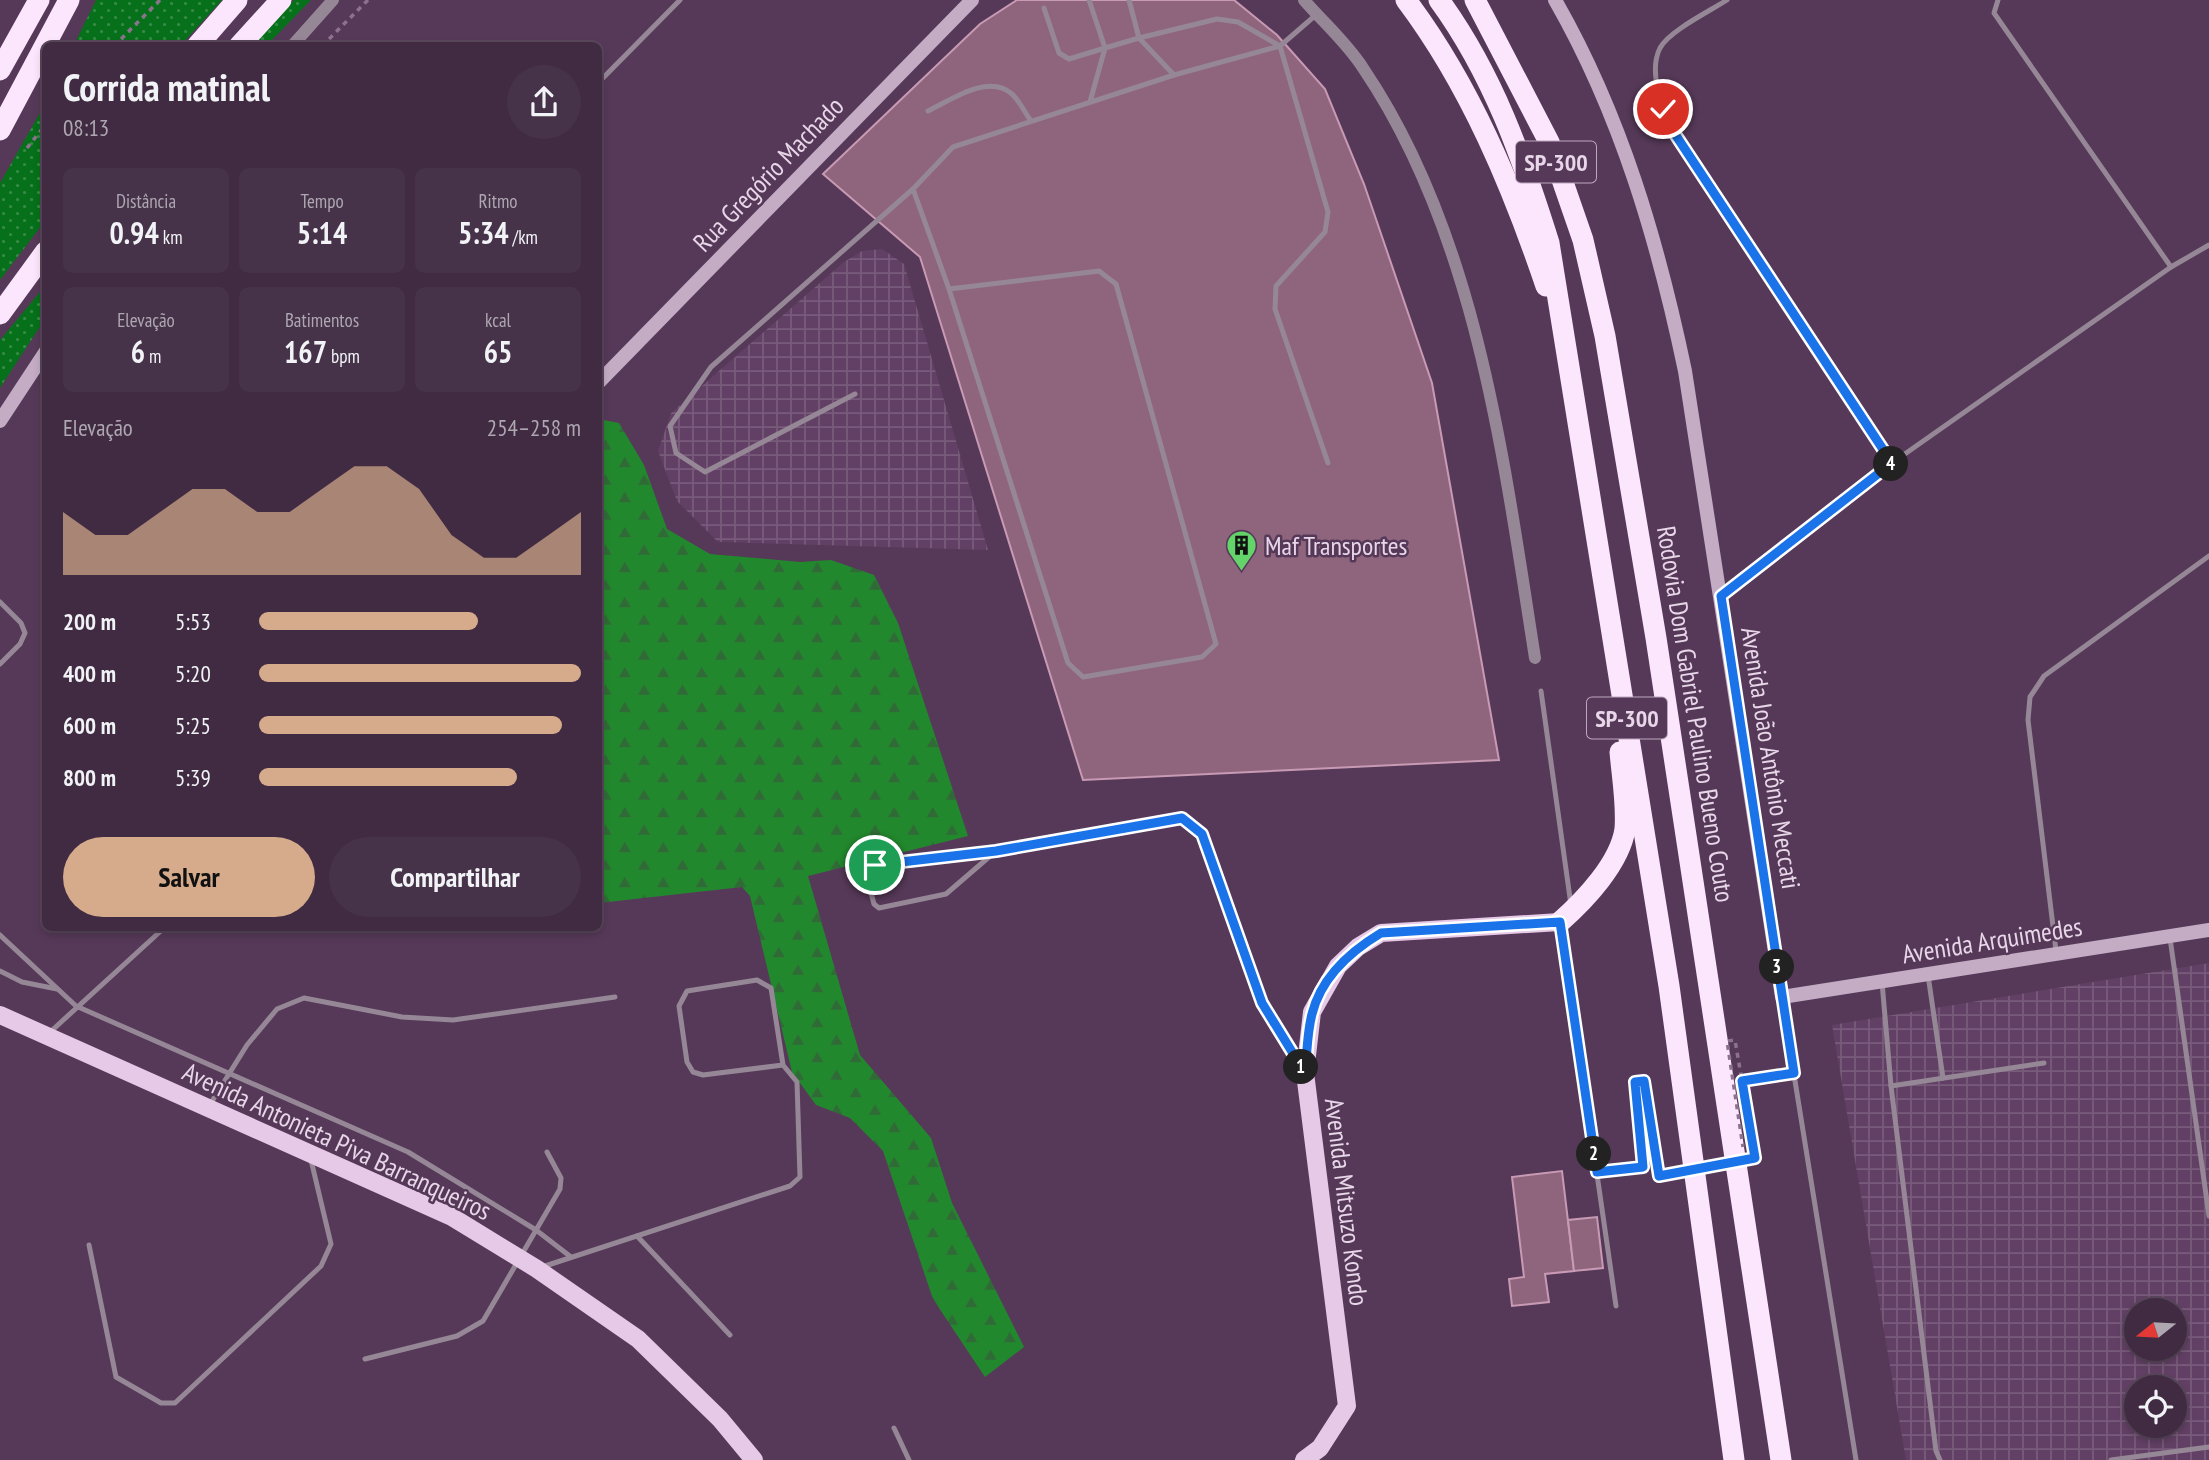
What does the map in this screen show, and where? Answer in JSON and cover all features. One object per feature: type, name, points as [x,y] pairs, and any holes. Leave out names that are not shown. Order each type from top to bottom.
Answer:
[{"type":"highway","points":[[0,70],[39,0]]},
{"type":"highway","points":[[47,42],[69,0]]},
{"type":"highway","points":[[200,42],[237,0]]},
{"type":"highway","points":[[243,42],[281,0]]},
{"type":"highway","points":[[1406,0],[1456,75],[1488,140],[1532,247],[1562,335]]},
{"type":"highway","name":"SP-300","points":[[1439,0],[1488,79],[1520,152],[1549,243],[1562,335],[1583,440],[1614,631],[1669,986],[1734,1460]]},
{"type":"highway","name":"Rodovia Dom Gabriel Paulino Bueno Couto","points":[[1475,0],[1549,142],[1583,240],[1605,336],[1660,664],[1781,1460]]},
{"type":"highway","points":[[0,130],[42,51]]},
{"type":"highway","points":[[0,316],[42,257]]},
{"type":"highway","points":[[0,316],[42,270]]},
{"type":"highway","points":[[1566,917],[1585,900],[1608,868],[1625,830],[1614,631]]},
{"type":"main road","name":"Rua Gregório Machado","points":[[602,379],[972,0]]},
{"type":"main road","name":"Avenida João Antônio Meccati","points":[[1555,0],[1592,68],[1625,149],[1664,270],[1685,371],[1782,997]]},
{"type":"main road","points":[[0,421],[42,357]]},
{"type":"main road","name":"Avenida Mitsuzo Kondo","points":[[1304,1460],[1320,1448],[1347,1406],[1305,1073],[1312,1012],[1338,966],[1358,947],[1381,933],[1566,917]]},
{"type":"main road","name":"Avenida Arquimedes","points":[[1782,997],[2209,930]]},
{"type":"main road","name":"Avenida Antonieta Piva Barranqueiros","points":[[0,1015],[452,1217],[537,1269],[638,1339],[720,1419],[754,1460]]},
{"type":"street","points":[[296,42],[333,0]]},
{"type":"street","points":[[1304,0],[1362,65],[1397,122],[1425,183],[1446,240],[1468,313],[1503,457],[1535,658]]},
{"type":"lane","points":[[602,79],[680,0]]},
{"type":"lane","points":[[1089,0],[1105,48],[1090,102]]},
{"type":"lane","points":[[1129,0],[1139,37],[1174,75]]},
{"type":"lane","points":[[1727,0],[1675,33],[1660,48],[1656,73],[1663,109],[1671,128],[1892,463]]},
{"type":"lane","points":[[1998,0],[1994,13],[2171,267]]},
{"type":"lane","points":[[1044,8],[1056,48],[1064,57],[1075,58],[1139,37],[1217,19],[1238,22],[1280,46],[1328,212],[1325,232],[1276,286],[1275,309],[1328,463]]},
{"type":"lane","points":[[855,394],[705,472],[676,453],[670,426],[711,367],[913,189],[953,147],[1174,75],[1280,46],[1317,14]]},
{"type":"lane","points":[[928,111],[977,87],[992,86],[1011,93],[1031,121]]},
{"type":"lane","points":[[913,189],[949,289],[1068,663],[1083,677],[1202,657],[1216,644],[1116,284],[1099,271],[949,289]]},
{"type":"lane","points":[[1721,596],[1892,463],[2171,267],[2209,245]]},
{"type":"lane","points":[[2056,954],[2028,720],[2030,696],[2044,676],[2209,556]]},
{"type":"lane","points":[[0,602],[21,623],[25,634],[20,644],[0,664]]},
{"type":"lane","points":[[1541,691],[1597,1172],[1616,1306]]},
{"type":"lane","points":[[996,851],[946,894],[879,908],[874,904],[866,874],[875,865],[996,851],[1182,818],[1202,834],[1262,1003],[1305,1073]]},
{"type":"lane","points":[[46,1036],[161,931]]},
{"type":"lane","points":[[0,935],[76,1006],[408,1152],[536,1230],[571,1257]]},
{"type":"lane","points":[[2170,936],[2209,1216]]},
{"type":"lane","points":[[0,971],[22,982],[57,989]]},
{"type":"lane","points":[[1928,975],[1943,1078]]},
{"type":"lane","points":[[537,1269],[790,1186],[800,1177],[797,1082],[783,1065],[773,993],[768,984],[757,980],[692,989],[682,995],[681,1017],[687,1062],[692,1072],[704,1075],[783,1065]]},
{"type":"lane","points":[[1882,982],[1891,1086],[1936,1451],[1940,1460]]},
{"type":"lane","points":[[207,1109],[277,1009],[304,998],[402,1017],[453,1020],[615,996]]},
{"type":"lane","name":"Avenida João Antônio Meccati","points":[[1782,997],[1856,1460]]},
{"type":"lane","points":[[1891,1086],[2044,1063]]},
{"type":"lane","points":[[365,1359],[457,1336],[483,1321],[560,1189],[561,1178],[547,1152]]},
{"type":"lane","points":[[89,1245],[116,1377],[161,1403],[175,1403],[321,1266],[328,1256],[331,1244],[328,1225],[310,1153]]},
{"type":"lane","points":[[638,1236],[730,1335]]},
{"type":"lane","points":[[894,1428],[909,1460]]},
{"type":"lane","points":[[2111,1460],[2209,1447]]},
{"type":"path","points":[[118,42],[160,0]]},
{"type":"path","points":[[326,42],[368,0]]},
{"type":"path","points":[[27,148],[42,129]]},
{"type":"path","points":[[1597,1172],[1643,1167],[1635,1082],[1644,1081],[1659,1176],[1755,1158],[1735,1040],[1727,1041],[1743,1147]]},
{"type":"path","points":[[1742,1081],[1794,1073]]},
{"type":"shaded area","points":[[882,249],[904,264],[988,550],[718,542],[677,501],[658,451],[671,413],[844,262],[862,251]]},
{"type":"shaded area","points":[[2209,963],[2209,1460],[1906,1460],[1832,1025]]},
{"type":"green space","points":[[96,0],[222,0],[184,42],[75,42]]},
{"type":"green space","points":[[294,0],[311,0],[270,42],[256,42]]},
{"type":"green space","points":[[42,109],[42,225],[0,280],[0,183]]},
{"type":"green space","points":[[42,290],[42,324],[0,388],[0,340]]},
{"type":"green space","points":[[602,420],[619,423],[644,465],[667,529],[710,554],[800,562],[831,560],[874,575],[898,623],[968,836],[808,876],[860,1055],[931,1138],[952,1203],[1024,1347],[985,1377],[933,1299],[883,1151],[850,1118],[816,1105],[792,1072],[750,896],[742,887],[602,903]]},
{"type":"building","name":"Maf Transportes","points":[[1017,0],[1234,0],[1277,35],[1325,89],[1364,184],[1432,383],[1499,760],[1083,780],[920,257],[823,174],[980,24]]},
{"type":"building","points":[[1562,1171],[1574,1271],[1545,1274],[1549,1302],[1512,1306],[1509,1279],[1524,1277],[1512,1177]]},
{"type":"building","points":[[1597,1217],[1603,1268],[1574,1271],[1568,1220]]},
{"type":"place","name":"Maf Transportes","points":[[1242,572]]},
{"type":"route","points":[[875,865],[996,851],[1182,818],[1202,834],[1262,1003],[1305,1073],[1312,1012],[1338,966],[1358,947],[1381,933],[1560,922],[1597,1172],[1643,1167],[1635,1082],[1644,1081],[1659,1176],[1755,1158],[1742,1081],[1794,1073],[1721,596],[1769,562],[1892,463],[1671,128],[1663,109]]}]
